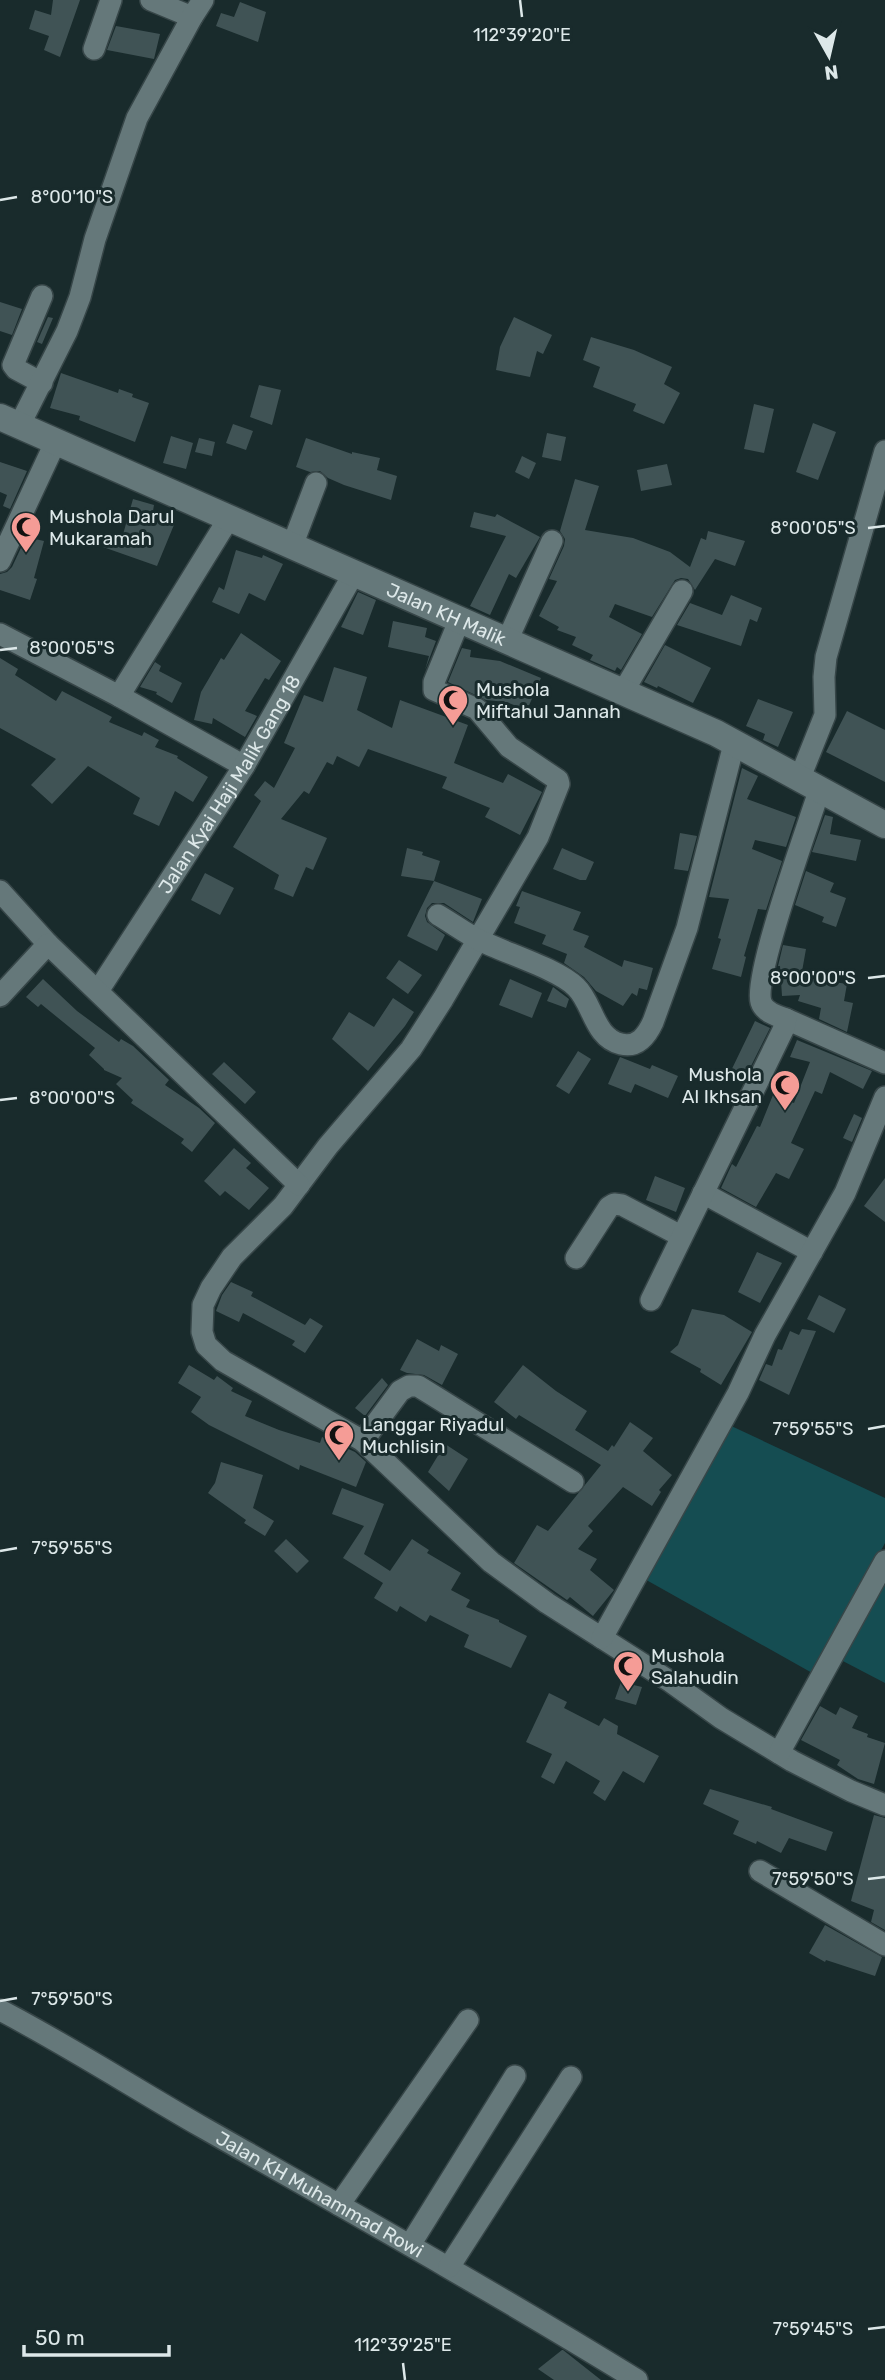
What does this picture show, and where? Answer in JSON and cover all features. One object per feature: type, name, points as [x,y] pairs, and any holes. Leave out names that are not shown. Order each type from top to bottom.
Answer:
[{"type":"street","points":[[94,49],[111,0]]},
{"type":"street","points":[[9,422],[42,383],[67,331],[80,297],[95,239],[137,118],[198,8],[151,0]]},
{"type":"street","points":[[42,296],[13,365],[42,383]]},
{"type":"street","name":"Jalan KH Malik","points":[[9,422],[623,692],[734,744],[885,825]]},
{"type":"street","points":[[0,561],[55,443]]},
{"type":"street","points":[[885,451],[826,657],[825,715],[760,981],[762,1006],[769,1012],[885,1063]]},
{"type":"street","points":[[292,546],[316,483]]},
{"type":"street","points":[[119,696],[229,519]]},
{"type":"street","points":[[507,641],[552,541]]},
{"type":"street","name":"Jalan Kyai Haji Malik Gang 18","points":[[98,991],[244,766],[354,573]]},
{"type":"street","points":[[623,692],[682,591]]},
{"type":"street","points":[[459,621],[434,682],[435,690],[477,709],[485,715],[509,747],[559,782],[538,837],[411,1049],[328,1146],[283,1206],[225,1267],[204,1305],[202,1332],[206,1345],[223,1361],[363,1441],[491,1562],[547,1603],[779,1753],[851,1791],[885,1805]]},
{"type":"street","points":[[0,634],[244,766]]},
{"type":"street","points":[[438,915],[478,939],[568,980],[583,996],[593,1018],[607,1037],[620,1044],[632,1045],[639,1042],[653,1022],[687,928],[734,744]]},
{"type":"street","points":[[0,891],[48,944],[299,1185]]},
{"type":"street","points":[[0,996],[48,944]]},
{"type":"street","points":[[651,1300],[782,1034],[786,1019]]},
{"type":"street","points":[[602,1638],[738,1393],[765,1335],[845,1193],[885,1097]]},
{"type":"street","points":[[703,1193],[812,1252]]},
{"type":"street","points":[[576,1258],[608,1207],[614,1204],[622,1205],[681,1236]]},
{"type":"street","points":[[363,1441],[400,1391],[409,1386],[418,1386],[573,1482]]},
{"type":"street","points":[[779,1753],[885,1561]]},
{"type":"street","points":[[760,1871],[885,1945]]},
{"type":"street","name":"Jalan KH Muhammad Rowi","points":[[0,2010],[449,2267],[637,2380]]},
{"type":"street","points":[[339,2205],[468,2020]]},
{"type":"street","points":[[410,2245],[515,2076]]},
{"type":"street","points":[[449,2267],[570,2077]]},
{"type":"shaded area","points":[[727,1424],[885,1498],[885,1543],[814,1674],[641,1577]]},
{"type":"shaded area","points":[[885,1579],[885,1683],[839,1659]]},
{"type":"building","points":[[53,0],[80,0],[60,57],[44,50],[49,36],[29,29],[35,10],[51,15]]},
{"type":"building","points":[[240,2],[266,12],[258,42],[216,26],[221,13],[234,17]]},
{"type":"building","points":[[116,26],[160,34],[154,59],[107,50]]},
{"type":"building","points":[[0,302],[22,309],[12,335],[0,331]]},
{"type":"building","points":[[48,317],[53,318],[42,344],[37,342]]},
{"type":"building","points":[[514,317],[552,335],[543,354],[537,351],[530,377],[496,370],[500,347]]},
{"type":"building","points":[[591,337],[634,350],[672,367],[664,384],[680,393],[664,424],[633,411],[636,404],[593,387],[600,367],[583,360]]},
{"type":"building","points":[[61,373],[118,393],[119,389],[149,403],[135,442],[79,420],[80,416],[50,408]]},
{"type":"building","points":[[259,385],[281,390],[272,425],[250,417]]},
{"type":"building","points":[[754,404],[774,409],[764,453],[744,449]]},
{"type":"building","points":[[813,423],[836,432],[818,480],[796,472]]},
{"type":"building","points":[[233,424],[253,431],[246,450],[226,443]]},
{"type":"building","points":[[547,433],[566,437],[561,461],[542,457]]},
{"type":"building","points":[[171,436],[193,443],[186,469],[163,463]]},
{"type":"building","points":[[199,438],[215,442],[212,456],[195,452]]},
{"type":"building","points":[[306,438],[352,454],[380,458],[377,470],[397,476],[391,500],[344,485],[320,471],[310,472],[296,467]]},
{"type":"building","points":[[522,456],[536,463],[529,479],[515,472]]},
{"type":"building","points":[[0,462],[27,471],[10,509],[3,506],[7,495],[0,492]]},
{"type":"building","points":[[667,464],[672,485],[641,491],[637,470]]},
{"type":"building","points":[[575,479],[599,486],[585,530],[633,538],[670,552],[690,567],[701,538],[706,540],[708,531],[745,541],[735,566],[715,559],[695,590],[688,579],[675,580],[652,617],[615,604],[609,617],[642,634],[621,670],[617,667],[615,671],[590,660],[593,655],[572,645],[576,637],[557,630],[559,627],[539,616],[557,581],[549,579],[564,546],[565,539],[560,531]]},
{"type":"building","points":[[133,499],[154,505],[153,511],[176,520],[157,566],[103,547],[108,533],[122,538]]},
{"type":"building","points":[[474,512],[495,517],[497,514],[540,537],[516,578],[509,574],[490,615],[470,606],[506,536],[470,527]]},
{"type":"building","points":[[26,537],[44,541],[30,600],[0,590],[0,574],[12,567]]},
{"type":"building","points":[[236,550],[262,558],[263,555],[283,564],[265,601],[249,593],[239,614],[212,602],[219,587],[224,590]]},
{"type":"building","points":[[358,592],[376,600],[363,635],[341,627]]},
{"type":"building","points":[[731,595],[762,608],[757,622],[750,619],[741,646],[677,625],[690,603],[722,615]]},
{"type":"building","points":[[393,621],[427,628],[425,637],[436,641],[425,670],[429,656],[388,647]]},
{"type":"building","points":[[241,633],[281,661],[269,680],[265,678],[245,711],[257,716],[245,737],[213,718],[212,724],[194,720],[201,692],[221,658],[224,660]]},
{"type":"building","points":[[665,645],[711,668],[693,703],[644,682]]},
{"type":"building","points":[[462,648],[471,650],[470,657],[500,661],[541,678],[527,710],[506,702],[486,700],[448,682]]},
{"type":"building","points":[[0,658],[18,669],[15,675],[56,701],[62,691],[112,717],[109,722],[142,736],[144,732],[159,740],[155,747],[178,756],[177,758],[208,777],[193,802],[175,791],[159,826],[133,814],[140,798],[88,766],[52,804],[31,785],[56,759],[0,728]]},
{"type":"building","points":[[155,662],[161,666],[159,671],[182,683],[172,703],[156,694],[157,692],[140,687]]},
{"type":"building","points":[[334,667],[367,677],[357,710],[392,728],[400,700],[468,725],[454,763],[503,783],[508,774],[542,792],[520,835],[485,817],[490,808],[442,788],[447,777],[368,749],[359,767],[337,756],[333,765],[327,762],[309,794],[304,791],[281,819],[327,838],[313,870],[306,867],[293,897],[274,889],[279,875],[233,847],[261,801],[254,795],[265,781],[274,788],[295,748],[284,743],[304,695],[323,702]]},
{"type":"building","points":[[758,699],[793,712],[778,747],[763,740],[765,734],[746,726]]},
{"type":"building","points":[[847,711],[885,730],[885,782],[826,752]]},
{"type":"building","points":[[742,768],[758,776],[747,799],[796,817],[786,847],[755,840],[752,849],[782,861],[766,910],[758,909],[744,956],[746,957],[741,977],[712,969],[729,899],[709,897]]},
{"type":"building","points":[[825,815],[833,817],[830,834],[861,840],[856,861],[812,852]]},
{"type":"building","points":[[680,833],[697,836],[688,871],[674,869]]},
{"type":"building","points":[[407,848],[423,852],[422,855],[440,861],[434,881],[401,876]]},
{"type":"building","points":[[562,848],[594,862],[586,880],[553,869]]},
{"type":"building","points":[[806,871],[834,883],[830,892],[846,898],[836,927],[822,922],[824,917],[795,905]]},
{"type":"building","points":[[205,873],[234,888],[220,915],[191,900]]},
{"type":"building","points":[[434,881],[482,899],[473,922],[444,903],[432,903],[427,908],[427,922],[445,935],[437,951],[407,936]]},
{"type":"building","points":[[522,891],[581,912],[573,930],[589,936],[584,947],[622,967],[624,960],[653,968],[647,990],[639,988],[637,996],[632,993],[623,1006],[596,991],[584,977],[564,963],[567,954],[542,944],[546,935],[514,923],[520,907],[516,906]]},
{"type":"building","points":[[783,945],[806,949],[801,977],[847,984],[844,1001],[853,1003],[847,1032],[819,1019],[821,1008],[798,1001],[800,995],[782,996],[778,966]]},
{"type":"building","points":[[399,960],[422,975],[408,994],[386,978]]},
{"type":"building","points":[[43,979],[77,1011],[119,1042],[121,1039],[133,1046],[169,1080],[165,1085],[199,1108],[215,1123],[192,1152],[181,1143],[184,1139],[131,1103],[133,1100],[116,1084],[122,1078],[104,1070],[89,1055],[95,1048],[41,1004],[38,1007],[26,997]]},
{"type":"building","points":[[510,979],[542,993],[532,1018],[499,1005]]},
{"type":"building","points":[[553,987],[569,999],[566,1008],[547,1001]]},
{"type":"building","points":[[393,998],[414,1012],[368,1071],[332,1039],[349,1012],[374,1027]]},
{"type":"building","points":[[755,1021],[770,1028],[742,1084],[728,1077]]},
{"type":"building","points":[[797,1040],[872,1071],[863,1089],[830,1072],[822,1094],[815,1091],[791,1143],[804,1149],[789,1179],[776,1173],[756,1207],[721,1188],[732,1164],[736,1167],[757,1126],[760,1127],[773,1095],[794,1103],[810,1062],[790,1057]]},
{"type":"building","points":[[578,1051],[591,1059],[569,1094],[556,1086]]},
{"type":"building","points":[[620,1057],[650,1069],[652,1065],[678,1076],[668,1098],[635,1084],[631,1093],[608,1084]]},
{"type":"building","points":[[224,1062],[256,1092],[245,1104],[212,1074]]},
{"type":"building","points":[[854,1114],[862,1118],[852,1142],[843,1138]]},
{"type":"building","points":[[234,1148],[251,1163],[246,1168],[269,1188],[249,1210],[225,1191],[220,1196],[204,1181]]},
{"type":"building","points":[[655,1176],[685,1188],[676,1212],[646,1200]]},
{"type":"building","points":[[885,1178],[885,1222],[864,1206]]},
{"type":"building","points":[[757,1252],[782,1263],[760,1303],[738,1292]]},
{"type":"building","points":[[231,1282],[253,1292],[251,1296],[305,1325],[310,1318],[323,1326],[305,1353],[292,1345],[295,1341],[243,1313],[239,1322],[216,1311]]},
{"type":"building","points":[[819,1295],[846,1309],[834,1333],[807,1319]]},
{"type":"building","points":[[692,1309],[724,1315],[752,1332],[721,1385],[700,1372],[701,1369],[670,1352],[678,1345]]},
{"type":"building","points":[[802,1329],[816,1331],[789,1395],[759,1380],[766,1364],[772,1366],[778,1349],[782,1350],[790,1331],[799,1335]]},
{"type":"building","points":[[417,1339],[439,1351],[441,1345],[458,1354],[442,1385],[424,1375],[400,1370]]},
{"type":"building","points":[[189,1365],[214,1380],[217,1376],[233,1388],[231,1391],[252,1401],[245,1416],[320,1443],[322,1437],[355,1452],[366,1462],[356,1487],[300,1465],[299,1470],[209,1425],[191,1412],[201,1397],[178,1383]]},
{"type":"building","points":[[523,1365],[587,1411],[575,1430],[608,1451],[612,1445],[614,1447],[630,1422],[653,1438],[643,1451],[672,1475],[659,1490],[661,1492],[652,1506],[623,1487],[588,1526],[593,1531],[578,1549],[597,1559],[590,1570],[614,1590],[593,1616],[570,1597],[567,1600],[514,1563],[537,1525],[548,1531],[601,1465],[519,1415],[516,1419],[494,1402]]},
{"type":"building","points":[[382,1378],[388,1385],[365,1416],[355,1408]]},
{"type":"building","points":[[445,1444],[468,1459],[449,1491],[428,1472]]},
{"type":"building","points":[[221,1462],[263,1475],[253,1508],[274,1521],[265,1536],[244,1523],[246,1520],[208,1493],[215,1483]]},
{"type":"building","points":[[342,1488],[384,1504],[364,1554],[390,1571],[412,1539],[429,1550],[427,1553],[461,1573],[451,1590],[470,1600],[466,1607],[499,1620],[527,1636],[511,1668],[464,1647],[469,1635],[430,1615],[426,1622],[400,1606],[397,1612],[374,1598],[383,1583],[343,1558],[364,1526],[332,1514]]},
{"type":"building","points":[[286,1539],[309,1561],[297,1573],[274,1551]]},
{"type":"building","name":"Mushola Salahudin","points":[[621,1682],[642,1687],[636,1705],[615,1699]]},
{"type":"building","points":[[549,1693],[567,1702],[564,1708],[599,1726],[604,1718],[618,1726],[617,1734],[659,1756],[644,1783],[623,1771],[605,1801],[593,1793],[600,1781],[566,1761],[554,1784],[541,1777],[552,1754],[526,1742]]},
{"type":"building","points":[[820,1706],[836,1715],[840,1707],[858,1716],[852,1728],[885,1743],[874,1784],[858,1779],[837,1765],[840,1760],[801,1740]]},
{"type":"building","points":[[710,1789],[772,1807],[771,1809],[833,1832],[826,1851],[789,1838],[781,1853],[757,1841],[756,1844],[733,1834],[739,1821],[703,1804]]},
{"type":"building","points":[[874,1815],[885,1818],[885,1930],[871,1922],[874,1910],[851,1901]]},
{"type":"building","points":[[825,1925],[882,1957],[875,1976],[826,1960],[825,1962],[809,1953]]},
{"type":"building","points":[[562,2350],[601,2380],[554,2380],[538,2369]]},
{"type":"place","name":"Mushola Darul Mukaramah","points":[[26,554]]},
{"type":"place","name":"Mushola Miftahul Jannah","points":[[453,727]]},
{"type":"place","name":"Mushola Al Ikhsan","points":[[785,1112]]},
{"type":"place","name":"Langgar Riyadul Muchlisin","points":[[339,1462]]},
{"type":"place","name":"Mushola Salahudin","points":[[628,1693]]}]
